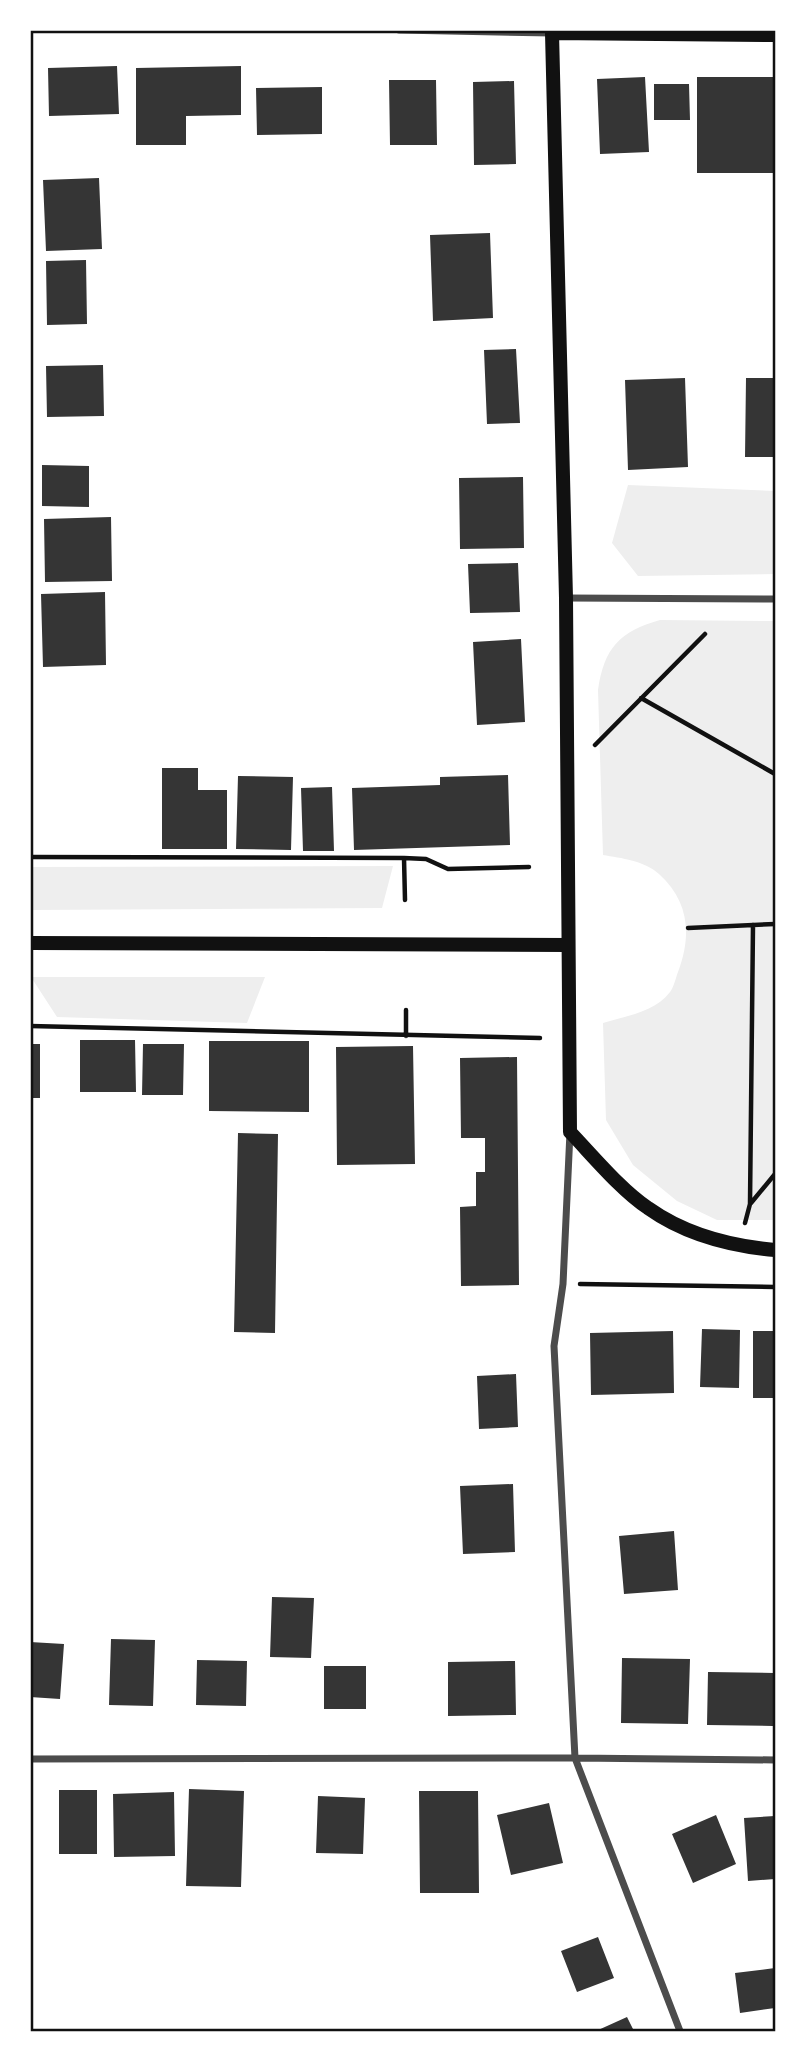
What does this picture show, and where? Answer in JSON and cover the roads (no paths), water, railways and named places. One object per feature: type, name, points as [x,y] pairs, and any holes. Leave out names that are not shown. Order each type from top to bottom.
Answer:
[{"type":"main road","points":[[775,34],[552,33],[566,598],[570,1132],[647,1208],[698,1236],[740,1247],[775,1251]]},
{"type":"main road","points":[[30,943],[568,946]]},
{"type":"street","points":[[399,30],[552,33]]},
{"type":"street","points":[[566,598],[775,599]]},
{"type":"street","points":[[570,1132],[563,1284],[554,1346],[575,1758],[680,2031]]},
{"type":"street","points":[[30,1759],[775,1760]]}]
